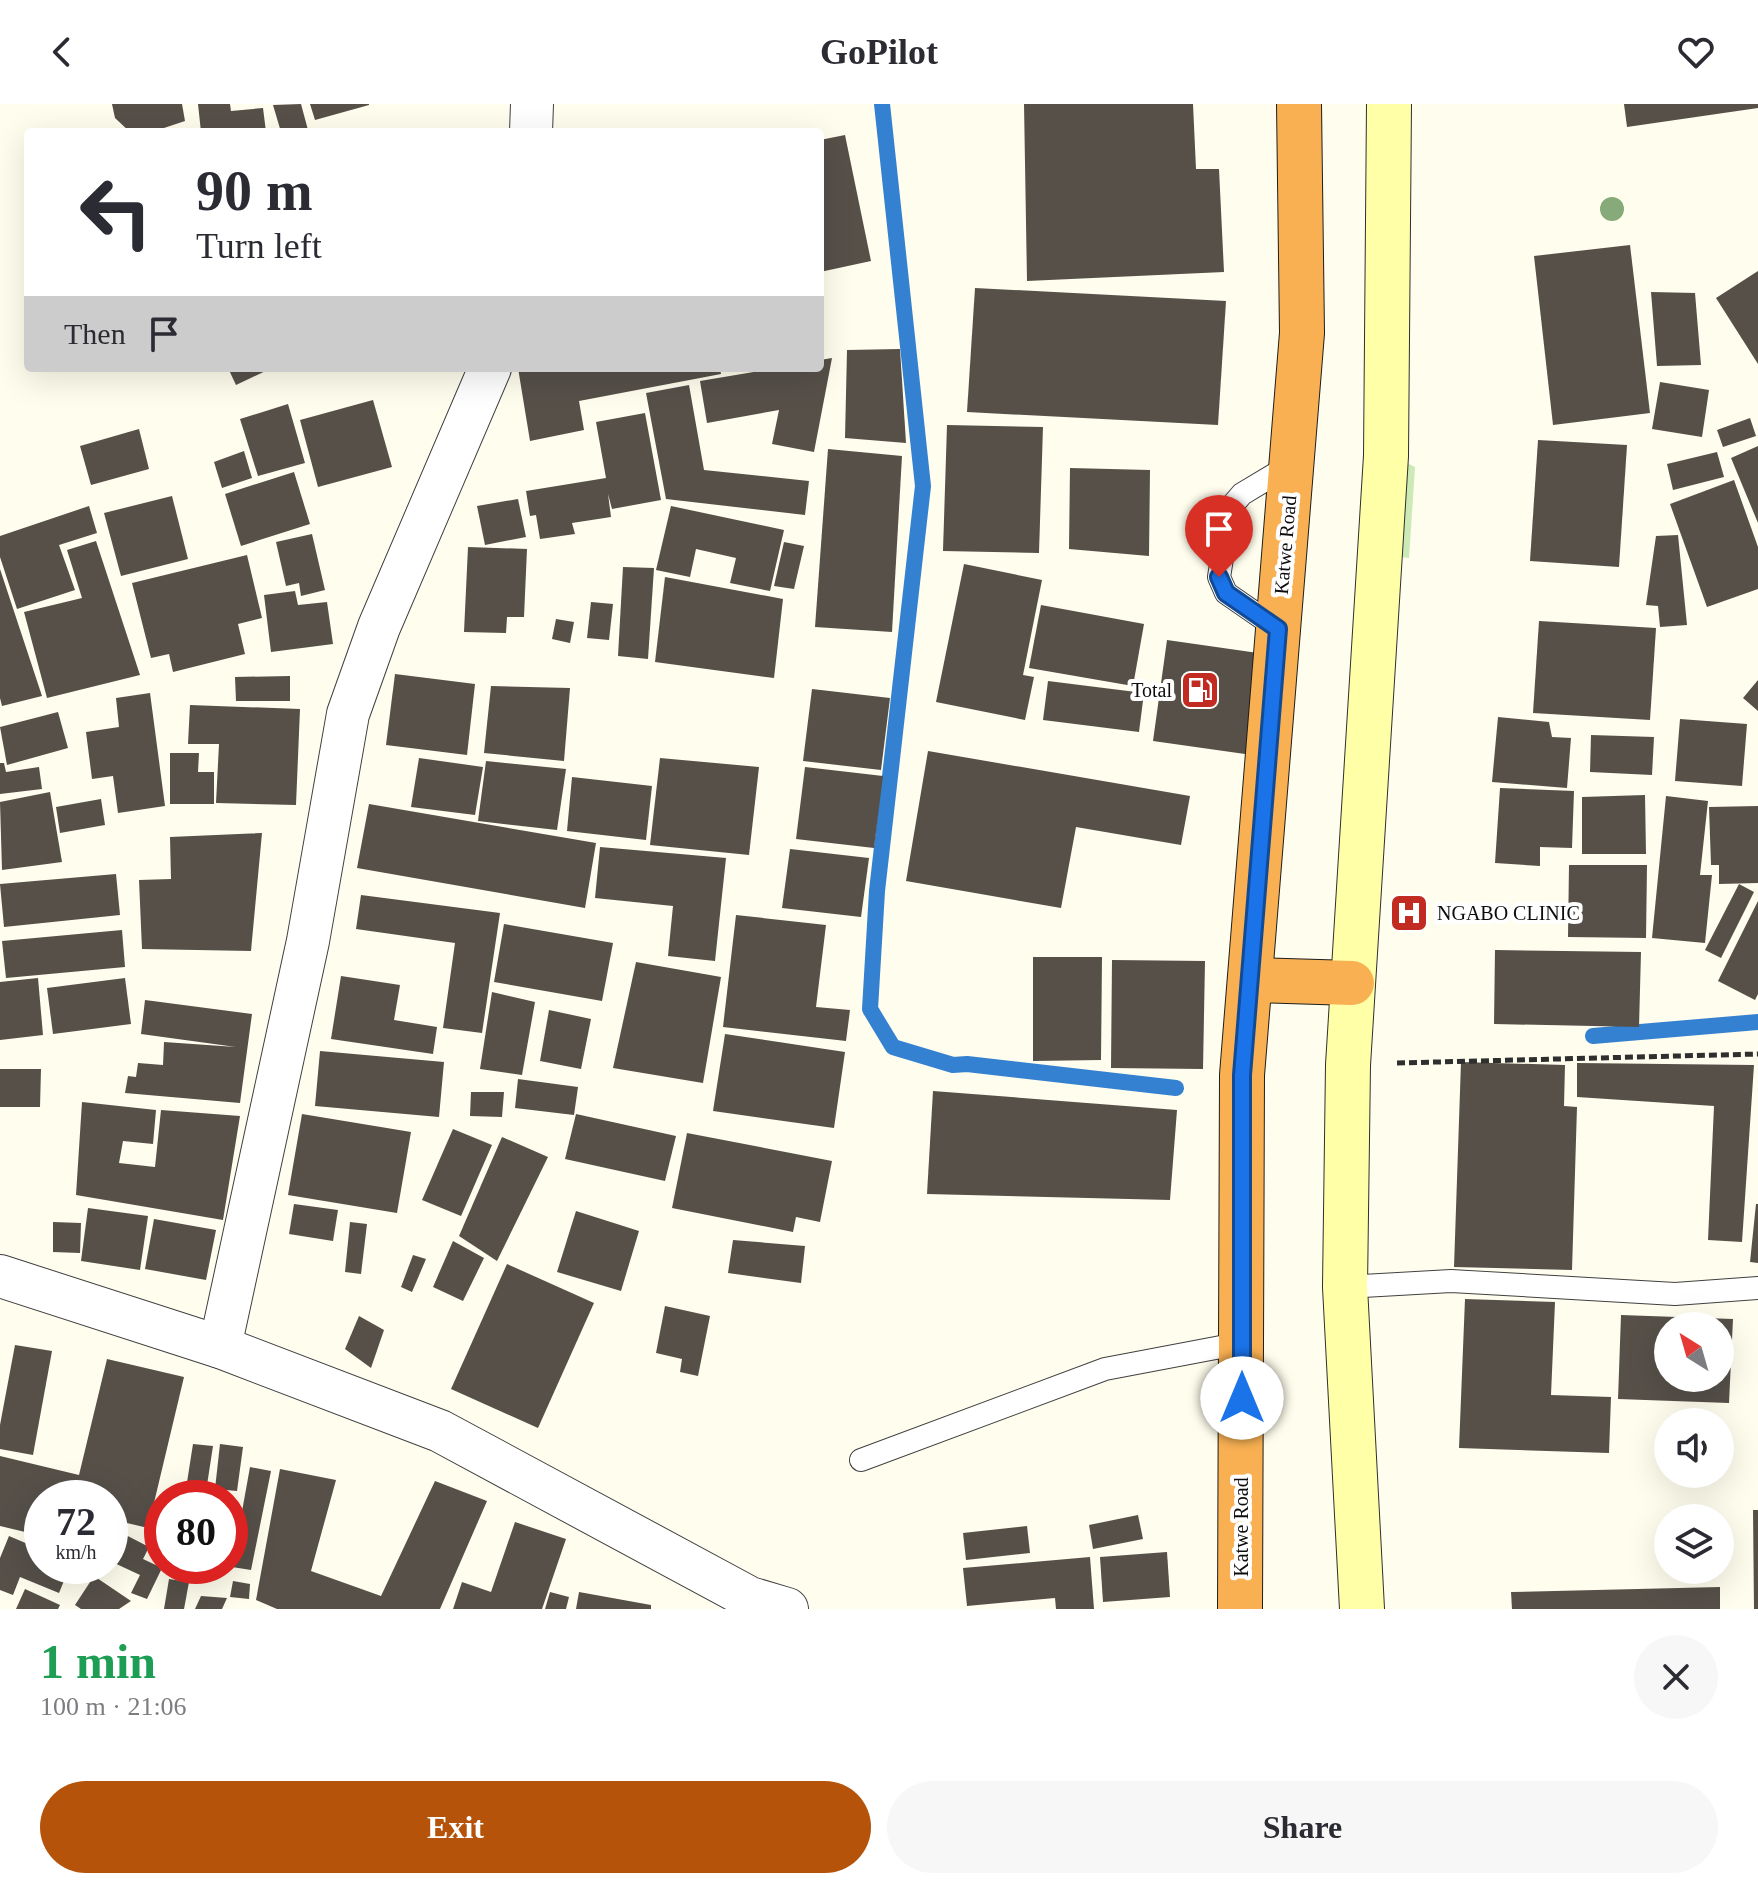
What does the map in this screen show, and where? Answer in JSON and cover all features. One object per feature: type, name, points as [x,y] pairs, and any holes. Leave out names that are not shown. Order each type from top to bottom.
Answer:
[{"type":"highway","name":"Katwe Road","points":[[1240,1609],[1242,1075],[1302,333],[1299,104]]},
{"type":"highway","points":[[1250,980],[1352,983]]},
{"type":"street","points":[[1362,1609],[1345,1287],[1348,1065],[1386,456],[1389,104]]},
{"type":"street","points":[[220,1347],[308,941],[348,714],[379,627],[488,372]]},
{"type":"street","points":[[0,1276],[220,1347],[440,1431],[750,1598],[787,1609]]},
{"type":"lane","points":[[1278,629],[1226,593],[1219,577],[1230,508],[1242,494],[1292,464]]},
{"type":"lane","points":[[1345,1287],[1451,1281],[1675,1294],[1758,1288]]},
{"type":"lane","points":[[861,1460],[1105,1369],[1242,1343]]},
{"type":"path","points":[[1348,1065],[1758,1054]]},
{"type":"green space","points":[[1394,457],[1415,467],[1409,558],[1384,555]]},
{"type":"building","points":[[112,104],[182,104],[185,121],[164,128],[126,128],[115,118]]},
{"type":"building","points":[[198,104],[230,104],[231,111],[263,108],[266,128],[201,128]]},
{"type":"building","points":[[301,104],[307,128],[280,128],[273,105]]},
{"type":"building","points":[[310,104],[369,104],[369,105],[315,120]]},
{"type":"building","points":[[1024,104],[1193,104],[1196,169],[1219,169],[1224,272],[1027,281]]},
{"type":"building","points":[[1624,104],[1758,104],[1758,108],[1627,127]]},
{"type":"building","points":[[845,135],[871,261],[824,271],[824,139]]},
{"type":"building","points":[[1630,245],[1650,413],[1553,425],[1534,256]]},
{"type":"building","points":[[1758,271],[1758,364],[1716,298]]},
{"type":"building","points":[[975,288],[1226,301],[1218,425],[967,412]]},
{"type":"building","points":[[1651,292],[1695,293],[1701,365],[1657,366]]},
{"type":"building","points":[[900,349],[906,443],[845,438],[847,350]]},
{"type":"building","points":[[832,358],[814,452],[772,444],[779,410],[707,423],[700,381],[753,372],[824,372],[824,359]]},
{"type":"building","points":[[230,372],[264,372],[236,385]]},
{"type":"building","points":[[519,372],[721,372],[579,401],[584,430],[530,441]]},
{"type":"building","points":[[1660,382],[1709,390],[1702,437],[1652,429]]},
{"type":"building","points":[[689,385],[704,470],[809,481],[805,515],[666,499],[646,393]]},
{"type":"building","points":[[373,400],[392,467],[318,487],[300,420]]},
{"type":"building","points":[[288,404],[305,463],[258,476],[240,419]]},
{"type":"building","points":[[645,413],[661,500],[612,509],[608,494],[611,517],[572,523],[575,534],[540,539],[536,515],[530,516],[526,491],[606,478],[596,422]]},
{"type":"building","points":[[1750,418],[1756,436],[1723,447],[1717,430]]},
{"type":"building","points":[[947,425],[1043,427],[1039,553],[943,551]]},
{"type":"building","points":[[139,429],[149,469],[91,485],[80,446]]},
{"type":"building","points":[[1538,440],[1627,445],[1619,567],[1530,561]]},
{"type":"building","points":[[1758,446],[1758,523],[1731,458]]},
{"type":"building","points":[[828,449],[902,456],[892,632],[815,627]]},
{"type":"building","points":[[244,451],[252,478],[222,488],[214,462]]},
{"type":"building","points":[[1717,452],[1724,477],[1673,490],[1667,464]]},
{"type":"building","points":[[1070,468],[1150,470],[1149,556],[1069,549]]},
{"type":"building","points":[[294,472],[310,524],[241,546],[225,494]]},
{"type":"building","points":[[1734,480],[1758,547],[1758,589],[1707,607],[1670,504]]},
{"type":"building","points":[[172,496],[188,559],[121,576],[104,513]]},
{"type":"building","points":[[518,499],[526,537],[485,545],[477,506]]},
{"type":"building","points":[[89,506],[97,533],[59,545],[75,590],[17,609],[0,557],[0,536]]},
{"type":"building","points":[[671,506],[784,530],[770,591],[730,583],[736,558],[696,549],[690,577],[656,570]]},
{"type":"building","points":[[312,534],[325,590],[301,596],[299,583],[286,586],[276,542]]},
{"type":"building","points":[[1678,535],[1687,625],[1660,627],[1658,606],[1646,605],[1656,536]]},
{"type":"building","points":[[96,541],[140,675],[47,698],[24,612],[82,598],[67,550]]},
{"type":"building","points":[[784,542],[804,546],[794,589],[774,586]]},
{"type":"building","points":[[468,547],[527,549],[524,617],[507,617],[506,633],[464,632]]},
{"type":"building","points":[[247,555],[262,618],[238,624],[245,654],[173,672],[169,654],[151,658],[132,583]]},
{"type":"building","points":[[964,564],[1042,580],[1023,675],[1034,677],[1025,720],[936,702]]},
{"type":"building","points":[[623,567],[654,568],[648,659],[618,656]]},
{"type":"building","points":[[0,569],[42,696],[2,706],[0,698]]},
{"type":"building","points":[[665,577],[783,599],[774,678],[655,662]]},
{"type":"building","points":[[295,591],[298,605],[327,602],[333,644],[271,652],[264,595]]},
{"type":"building","points":[[591,602],[613,604],[609,640],[587,638]]},
{"type":"building","points":[[1041,605],[1144,624],[1133,686],[1029,668]]},
{"type":"building","points":[[556,619],[574,622],[570,643],[552,639]]},
{"type":"building","points":[[1539,621],[1656,628],[1650,720],[1533,713]]},
{"type":"building","points":[[1167,640],[1272,655],[1252,755],[1153,741]]},
{"type":"building","points":[[395,674],[475,684],[467,755],[386,745]]},
{"type":"building","points":[[290,676],[290,701],[236,701],[235,677]]},
{"type":"building","points":[[1758,680],[1758,711],[1743,698]]},
{"type":"building","points":[[1048,681],[1144,693],[1139,732],[1043,720]]},
{"type":"building","points":[[491,686],[570,688],[564,761],[484,753]]},
{"type":"building","points":[[812,689],[890,698],[881,770],[803,761]]},
{"type":"building","points":[[150,693],[165,806],[118,813],[113,776],[92,779],[86,732],[119,727],[116,698]]},
{"type":"building","points":[[190,705],[300,709],[296,805],[216,803],[219,744],[188,744]]},
{"type":"building","points":[[58,712],[68,748],[7,765],[0,727]]},
{"type":"building","points":[[1498,717],[1549,722],[1552,737],[1571,738],[1567,788],[1492,782]]},
{"type":"building","points":[[1680,719],[1747,724],[1742,786],[1675,781]]},
{"type":"building","points":[[1591,735],[1654,737],[1652,775],[1590,772]]},
{"type":"building","points":[[928,751],[1190,796],[1181,845],[1076,827],[1061,908],[906,881]]},
{"type":"building","points":[[170,753],[199,753],[198,772],[214,772],[214,804],[170,804]]},
{"type":"building","points":[[419,758],[483,767],[475,815],[411,807]]},
{"type":"building","points":[[660,758],[759,767],[749,855],[650,845]]},
{"type":"building","points":[[486,761],[566,769],[557,830],[478,821]]},
{"type":"building","points":[[0,763],[4,763],[6,772],[39,767],[42,789],[0,794]]},
{"type":"building","points":[[805,767],[883,776],[874,848],[796,839]]},
{"type":"building","points":[[572,777],[652,786],[646,840],[567,831]]},
{"type":"building","points":[[1500,788],[1574,791],[1572,848],[1540,847],[1540,866],[1495,863]]},
{"type":"building","points":[[50,792],[62,862],[2,870],[0,802]]},
{"type":"building","points":[[1645,795],[1646,854],[1582,854],[1582,797]]},
{"type":"building","points":[[1666,796],[1708,801],[1700,875],[1712,875],[1705,943],[1652,938]]},
{"type":"building","points":[[101,799],[105,825],[60,833],[56,807]]},
{"type":"building","points":[[369,804],[596,843],[585,908],[357,868]]},
{"type":"building","points":[[1758,806],[1758,883],[1719,884],[1719,865],[1711,865],[1709,807]]},
{"type":"building","points":[[262,833],[251,951],[142,949],[139,880],[171,879],[170,837]]},
{"type":"building","points":[[600,847],[726,858],[715,961],[668,956],[673,906],[595,898]]},
{"type":"building","points":[[790,849],[869,858],[861,917],[782,908]]},
{"type":"building","points":[[1569,865],[1647,865],[1646,938],[1568,937]]},
{"type":"building","points":[[116,874],[120,915],[4,927],[0,884]]},
{"type":"building","points":[[1739,884],[1754,892],[1721,958],[1705,950]]},
{"type":"building","points":[[361,895],[500,913],[482,1033],[443,1028],[455,943],[356,929]]},
{"type":"building","points":[[1758,901],[1758,994],[1755,1000],[1718,981]]},
{"type":"building","points":[[736,915],[826,925],[816,1007],[850,1010],[846,1041],[723,1027]]},
{"type":"building","points":[[504,924],[613,943],[602,1001],[494,982]]},
{"type":"building","points":[[122,930],[125,967],[6,978],[2,941]]},
{"type":"building","points":[[1495,950],[1641,952],[1639,1027],[1494,1024]]},
{"type":"building","points":[[1033,957],[1102,957],[1101,1060],[1033,1061]]},
{"type":"building","points":[[1112,960],[1205,961],[1203,1069],[1111,1068]]},
{"type":"building","points":[[636,962],[721,977],[703,1083],[613,1068]]},
{"type":"building","points":[[341,976],[400,985],[394,1020],[437,1027],[433,1054],[331,1039]]},
{"type":"building","points":[[38,978],[43,1035],[0,1040],[0,982]]},
{"type":"building","points":[[125,978],[131,1024],[53,1034],[47,988]]},
{"type":"building","points":[[492,992],[535,1002],[522,1075],[480,1069]]},
{"type":"building","points":[[145,1000],[252,1014],[240,1103],[125,1093],[128,1076],[136,1077],[138,1063],[163,1065],[164,1042],[236,1047],[141,1034]]},
{"type":"building","points":[[549,1010],[591,1019],[581,1069],[540,1061]]},
{"type":"building","points":[[725,1034],[845,1052],[834,1128],[713,1111]]},
{"type":"building","points":[[320,1051],[444,1062],[439,1117],[315,1106]]},
{"type":"building","points":[[1461,1062],[1565,1065],[1564,1106],[1577,1107],[1572,1270],[1454,1267]]},
{"type":"building","points":[[1577,1063],[1754,1065],[1742,1242],[1708,1240],[1714,1106],[1577,1097]]},
{"type":"building","points":[[0,1069],[41,1069],[40,1107],[0,1107]]},
{"type":"building","points":[[518,1079],[578,1087],[574,1115],[515,1108]]},
{"type":"building","points":[[933,1091],[1177,1110],[1170,1200],[927,1194]]},
{"type":"building","points":[[471,1092],[504,1092],[502,1117],[470,1116]]},
{"type":"building","points":[[82,1102],[156,1110],[153,1144],[123,1141],[119,1163],[155,1167],[161,1110],[240,1116],[223,1220],[76,1195]]},
{"type":"building","points":[[302,1114],[411,1132],[397,1213],[288,1195]]},
{"type":"building","points":[[576,1114],[676,1136],[665,1181],[565,1159]]},
{"type":"building","points":[[453,1129],[492,1145],[461,1216],[422,1200]]},
{"type":"building","points":[[687,1133],[832,1161],[820,1222],[796,1217],[793,1232],[672,1208]]},
{"type":"building","points":[[502,1137],[548,1157],[497,1261],[459,1236]]},
{"type":"building","points":[[294,1204],[338,1210],[333,1241],[289,1234]]},
{"type":"building","points":[[1758,1204],[1758,1263],[1750,1262]]},
{"type":"building","points":[[88,1208],[148,1216],[140,1270],[81,1261]]},
{"type":"building","points":[[576,1211],[639,1231],[621,1291],[557,1272]]},
{"type":"building","points":[[154,1219],[216,1230],[206,1280],[145,1269]]},
{"type":"building","points":[[53,1222],[81,1223],[80,1253],[53,1252]]},
{"type":"building","points":[[350,1222],[367,1224],[361,1274],[345,1272]]},
{"type":"building","points":[[733,1240],[805,1246],[801,1283],[728,1273]]},
{"type":"building","points":[[453,1241],[484,1258],[463,1301],[433,1287]]},
{"type":"building","points":[[413,1255],[426,1259],[412,1292],[401,1287]]},
{"type":"building","points":[[507,1264],[594,1303],[538,1428],[451,1389]]},
{"type":"building","points":[[1465,1299],[1555,1302],[1551,1395],[1611,1397],[1609,1453],[1459,1448]]},
{"type":"building","points":[[665,1306],[710,1316],[698,1376],[680,1372],[682,1359],[656,1353]]},
{"type":"building","points":[[1621,1315],[1654,1316],[1654,1392],[1730,1392],[1729,1403],[1618,1399]]},
{"type":"building","points":[[359,1316],[384,1330],[371,1368],[345,1349]]},
{"type":"building","points":[[15,1345],[52,1351],[33,1455],[0,1449],[0,1425]]},
{"type":"building","points":[[107,1359],[184,1377],[159,1480],[144,1480],[144,1527],[128,1523],[128,1480],[24,1480],[24,1532],[0,1526],[0,1456],[79,1475]]},
{"type":"building","points":[[193,1444],[213,1446],[208,1480],[187,1480]]},
{"type":"building","points":[[220,1444],[243,1447],[238,1480],[216,1480]]},
{"type":"building","points":[[250,1467],[271,1471],[251,1570],[248,1570]]},
{"type":"building","points":[[280,1469],[336,1480],[311,1571],[381,1596],[435,1481],[487,1501],[440,1609],[277,1609],[256,1600]]},
{"type":"building","points":[[1753,1510],[1758,1510],[1758,1609],[1754,1609]]},
{"type":"building","points":[[1138,1515],[1143,1539],[1093,1549],[1089,1525]]},
{"type":"building","points":[[515,1522],[566,1539],[542,1609],[453,1609],[462,1582],[491,1592]]},
{"type":"building","points":[[1027,1526],[1030,1553],[966,1560],[963,1533]]},
{"type":"building","points":[[9,1536],[24,1542],[24,1579],[20,1577],[13,1595],[0,1590],[0,1558]]},
{"type":"building","points":[[128,1536],[144,1544],[144,1584],[154,1584],[147,1599],[131,1593],[140,1575],[128,1569]]},
{"type":"building","points":[[1167,1552],[1170,1597],[1103,1602],[1100,1557]]},
{"type":"building","points":[[1090,1557],[1094,1609],[1056,1609],[1055,1598],[967,1606],[963,1568]]},
{"type":"building","points":[[37,1584],[63,1584],[59,1593]]},
{"type":"building","points":[[89,1584],[106,1584],[131,1601],[119,1609],[81,1609],[75,1605]]},
{"type":"building","points":[[168,1584],[189,1584],[184,1609],[164,1609]]},
{"type":"building","points":[[232,1584],[250,1584],[249,1599],[230,1597]]},
{"type":"building","points":[[1720,1587],[1720,1609],[1512,1609],[1511,1592]]},
{"type":"building","points":[[25,1589],[60,1605],[58,1609],[16,1609]]},
{"type":"building","points":[[550,1592],[569,1597],[566,1609],[545,1609]]},
{"type":"building","points":[[579,1592],[651,1605],[651,1609],[576,1609]]},
{"type":"building","points":[[201,1596],[227,1598],[222,1609],[195,1609]]},
{"type":"waterway","points":[[882,104],[923,486],[877,891],[870,1009],[893,1047],[953,1065],[967,1064],[1176,1088]]},
{"type":"waterway","points":[[1593,1036],[1758,1022]]},
{"type":"place","name":"Total","points":[[1200,690]]},
{"type":"place","name":"NGABO CLINIC","points":[[1409,913]]},
{"type":"route","points":[[1219,577],[1226,593],[1278,629],[1242,1075],[1242,1398]]}]
